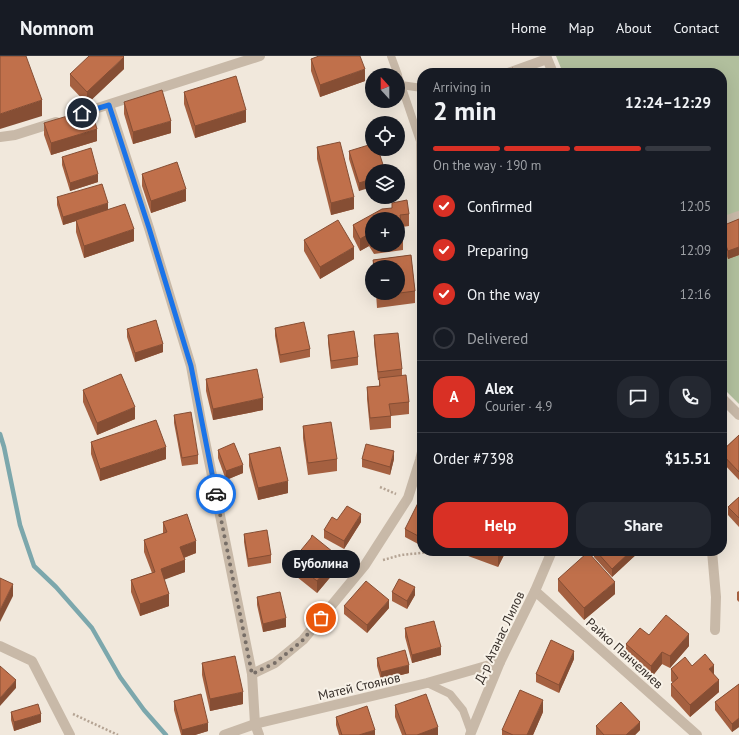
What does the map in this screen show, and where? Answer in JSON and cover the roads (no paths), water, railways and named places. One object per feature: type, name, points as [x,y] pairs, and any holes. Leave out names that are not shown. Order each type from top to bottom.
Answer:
[{"type":"street","points":[[0,137],[15,135],[260,56]]},
{"type":"street","points":[[520,68],[546,57],[551,68]]},
{"type":"street","points":[[109,105],[149,228],[191,366],[252,674],[255,724],[259,735]]},
{"type":"street","points":[[727,220],[739,216]]},
{"type":"street","points":[[727,403],[739,415]]},
{"type":"street","points":[[252,674],[275,663],[303,640],[365,565],[408,498],[417,470]]},
{"type":"street","name":"Д-р Атанас Лилов","points":[[471,734],[500,662],[535,591],[550,556]]},
{"type":"street","points":[[712,556],[716,597],[716,630]]},
{"type":"street","name":"Райко Панчелиев","points":[[535,591],[697,735]]},
{"type":"street","points":[[0,646],[32,661],[70,735]]},
{"type":"street","name":"Матей Стоянов","points":[[224,735],[255,724],[427,683],[500,662]]},
{"type":"lane","points":[[391,56],[395,68]]},
{"type":"lane","points":[[405,86],[417,87]]},
{"type":"lane","points":[[405,97],[417,131]]},
{"type":"lane","points":[[427,683],[450,694],[463,710],[471,734]]},
{"type":"waterway","points":[[0,434],[20,525],[34,566],[56,587],[92,628],[120,677],[144,710],[166,735]]},
{"type":"place","name":"Буболина","points":[[321,618]]}]
